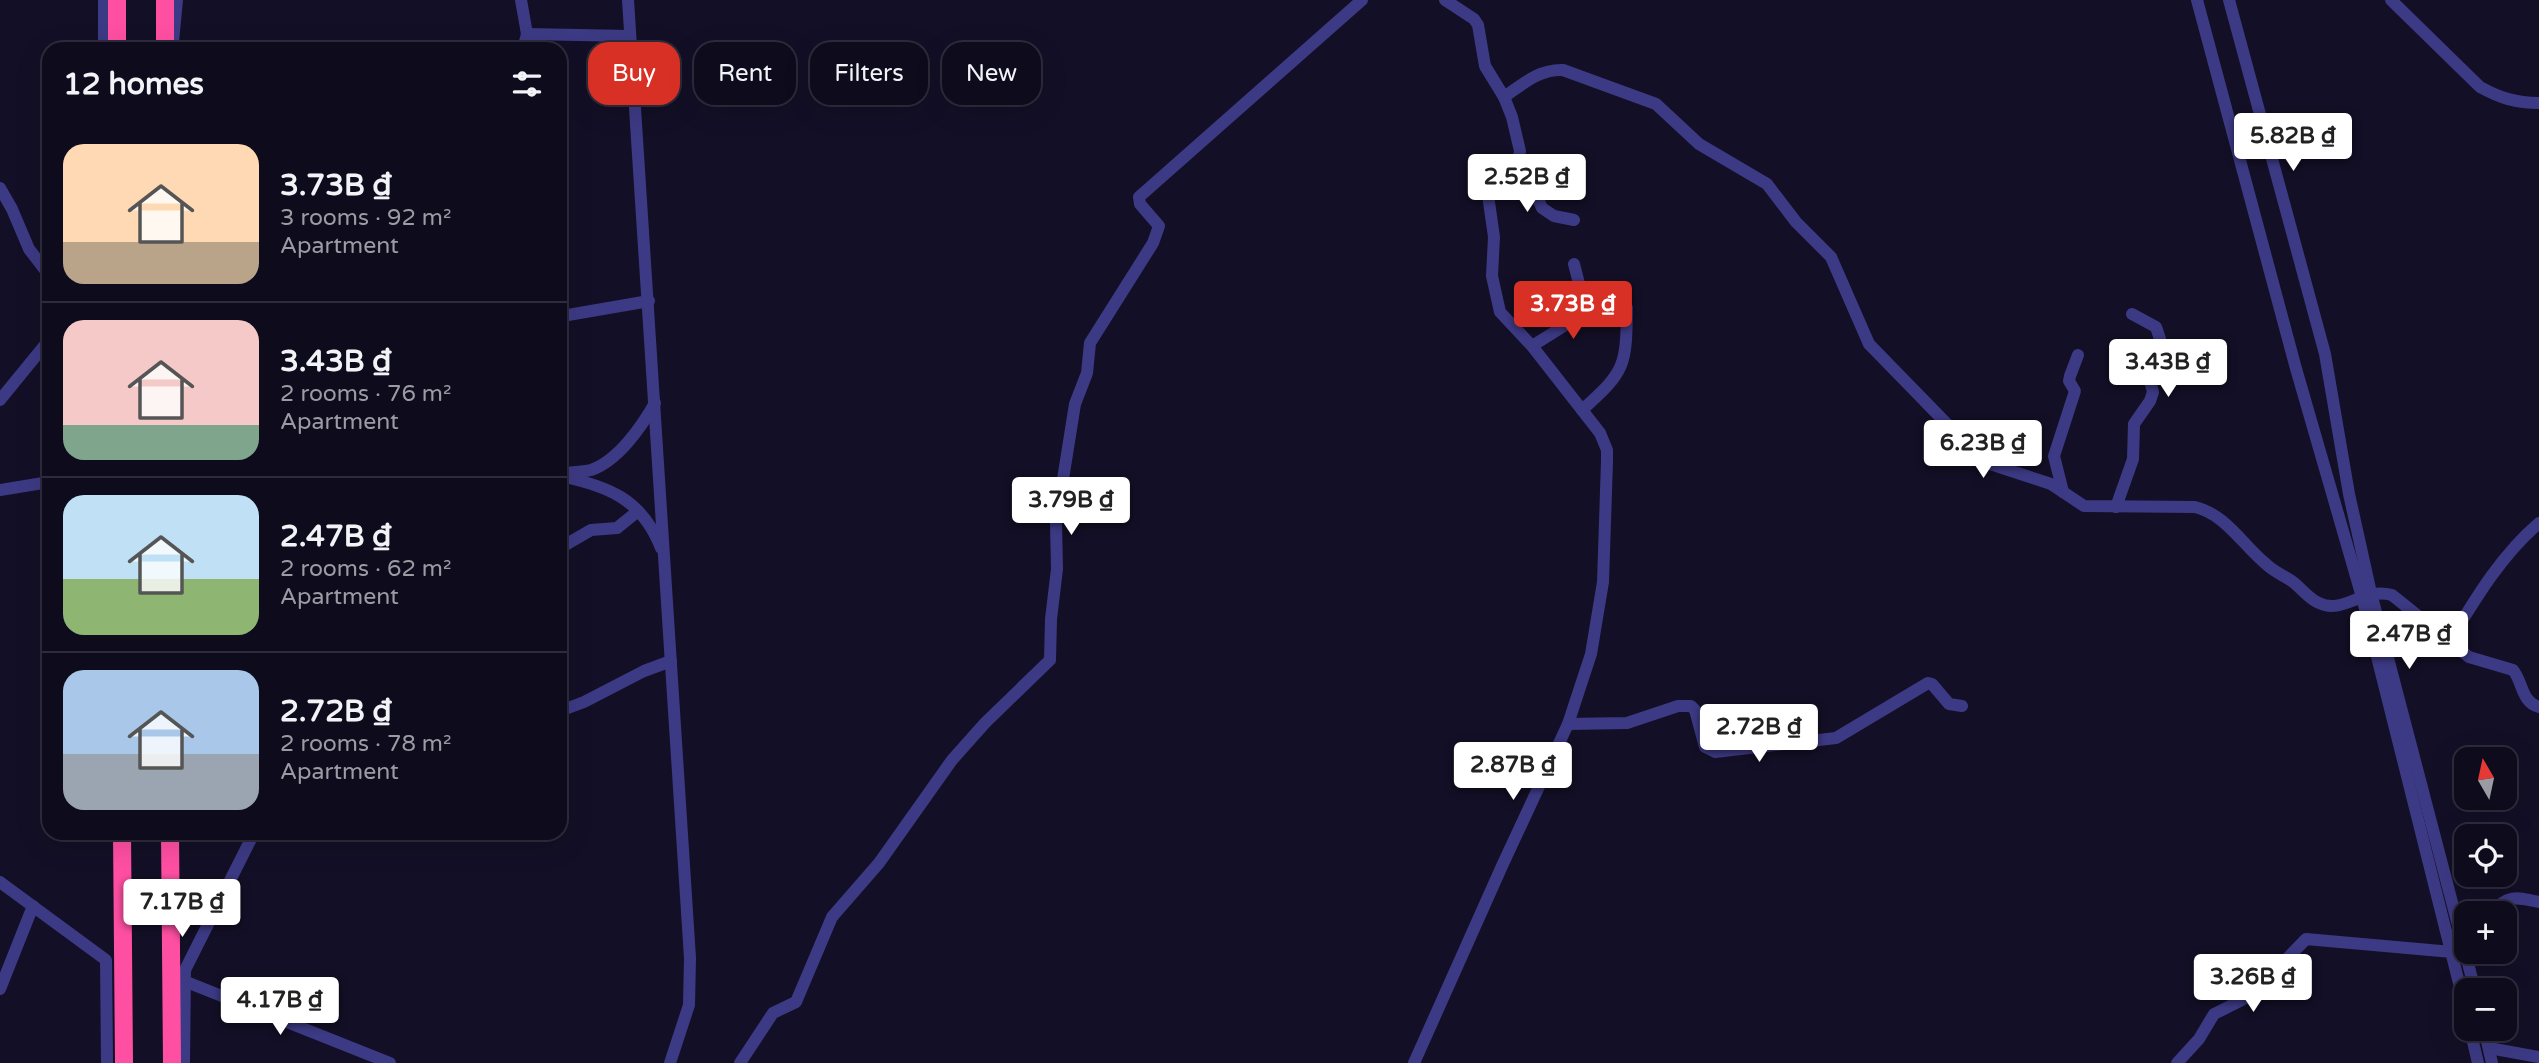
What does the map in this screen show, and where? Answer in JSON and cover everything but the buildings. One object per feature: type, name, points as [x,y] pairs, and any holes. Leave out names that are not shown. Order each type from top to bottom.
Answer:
[{"type":"highway","points":[[117,0],[117,42]]},
{"type":"highway","points":[[164,0],[165,42]]},
{"type":"highway","points":[[122,840],[124,1063]]},
{"type":"highway","points":[[170,840],[172,1063]]},
{"type":"street","points":[[104,0],[104,42]]},
{"type":"street","points":[[174,42],[177,0]]},
{"type":"street","points":[[520,0],[527,34],[525,42]]},
{"type":"street","points":[[628,0],[690,958],[688,1004],[670,1063]]},
{"type":"street","points":[[740,1063],[773,1013],[796,1002],[832,917],[879,863],[952,760],[985,723],[1050,660],[1057,569],[1054,538],[1075,404],[1087,373],[1090,343],[1153,243],[1159,226],[1140,204],[1139,197],[1362,0]]},
{"type":"street","points":[[1445,0],[1474,19],[1478,25],[1485,66],[1504,97],[1515,126],[1519,157],[1542,208],[1554,216],[1574,220]]},
{"type":"street","points":[[2197,0],[2295,365],[2366,595],[2454,908]]},
{"type":"street","points":[[2229,0],[2325,354],[2366,595],[2458,978]]},
{"type":"street","points":[[2399,2],[2480,87],[2514,102],[2539,103]]},
{"type":"street","points":[[527,34],[630,36]]},
{"type":"street","points":[[1504,97],[1540,73],[1563,70],[1656,104],[1699,144],[1768,184],[1796,222],[1831,257],[1866,338],[1884,361],[1984,462],[2051,484],[2084,506],[2203,509],[2219,519],[2266,564],[2289,579],[2314,601],[2333,606],[2381,592],[2401,601],[2449,642],[2476,660],[2513,670],[2526,699],[2530,704],[2539,707]]},
{"type":"street","points":[[1414,1063],[1569,723],[1594,643],[1603,582],[1607,450],[1600,433],[1532,346],[1500,312],[1492,276],[1494,246],[1488,181],[1519,157]]},
{"type":"street","points":[[0,188],[29,249],[42,266]]},
{"type":"street","points":[[1532,346],[1583,314],[1584,303],[1574,264]]},
{"type":"street","points":[[567,316],[649,301]]},
{"type":"street","points":[[1582,410],[1619,372],[1626,341],[1627,308]]},
{"type":"street","points":[[2116,507],[2134,452],[2132,429],[2152,397],[2152,383],[2146,366],[2160,339],[2156,327],[2132,314]]},
{"type":"street","points":[[0,400],[42,349]]},
{"type":"street","points":[[2063,492],[2054,456],[2075,391],[2070,376],[2078,355]]},
{"type":"street","points":[[567,474],[592,470],[603,464],[641,429],[655,403]]},
{"type":"street","points":[[567,477],[611,491],[638,511],[657,538],[665,558]]},
{"type":"street","points":[[0,491],[42,483]]},
{"type":"street","points":[[567,544],[591,530],[617,528],[638,511]]},
{"type":"street","points":[[2449,642],[2482,589],[2529,531],[2539,523]]},
{"type":"street","points":[[567,708],[644,671],[671,662]]},
{"type":"street","points":[[1569,723],[1627,723],[1685,705],[1691,706],[1695,710],[1706,747],[1715,752],[1836,738],[1928,683],[1932,684],[1949,704],[1962,706]]},
{"type":"street","points":[[184,1063],[185,970],[250,840]]},
{"type":"street","points":[[0,883],[106,960],[107,1063]]},
{"type":"street","points":[[2506,901],[2515,897],[2539,902]]},
{"type":"street","points":[[0,989],[33,906]]},
{"type":"street","points":[[2177,1063],[2199,1039],[2214,1014],[2252,995],[2306,939],[2452,952]]},
{"type":"street","points":[[184,981],[370,1059],[390,1063]]},
{"type":"street","points":[[2473,1041],[2478,1063]]},
{"type":"street","points":[[2487,1041],[2492,1063]]},
{"type":"street","points":[[2489,1048],[2539,1057]]}]
